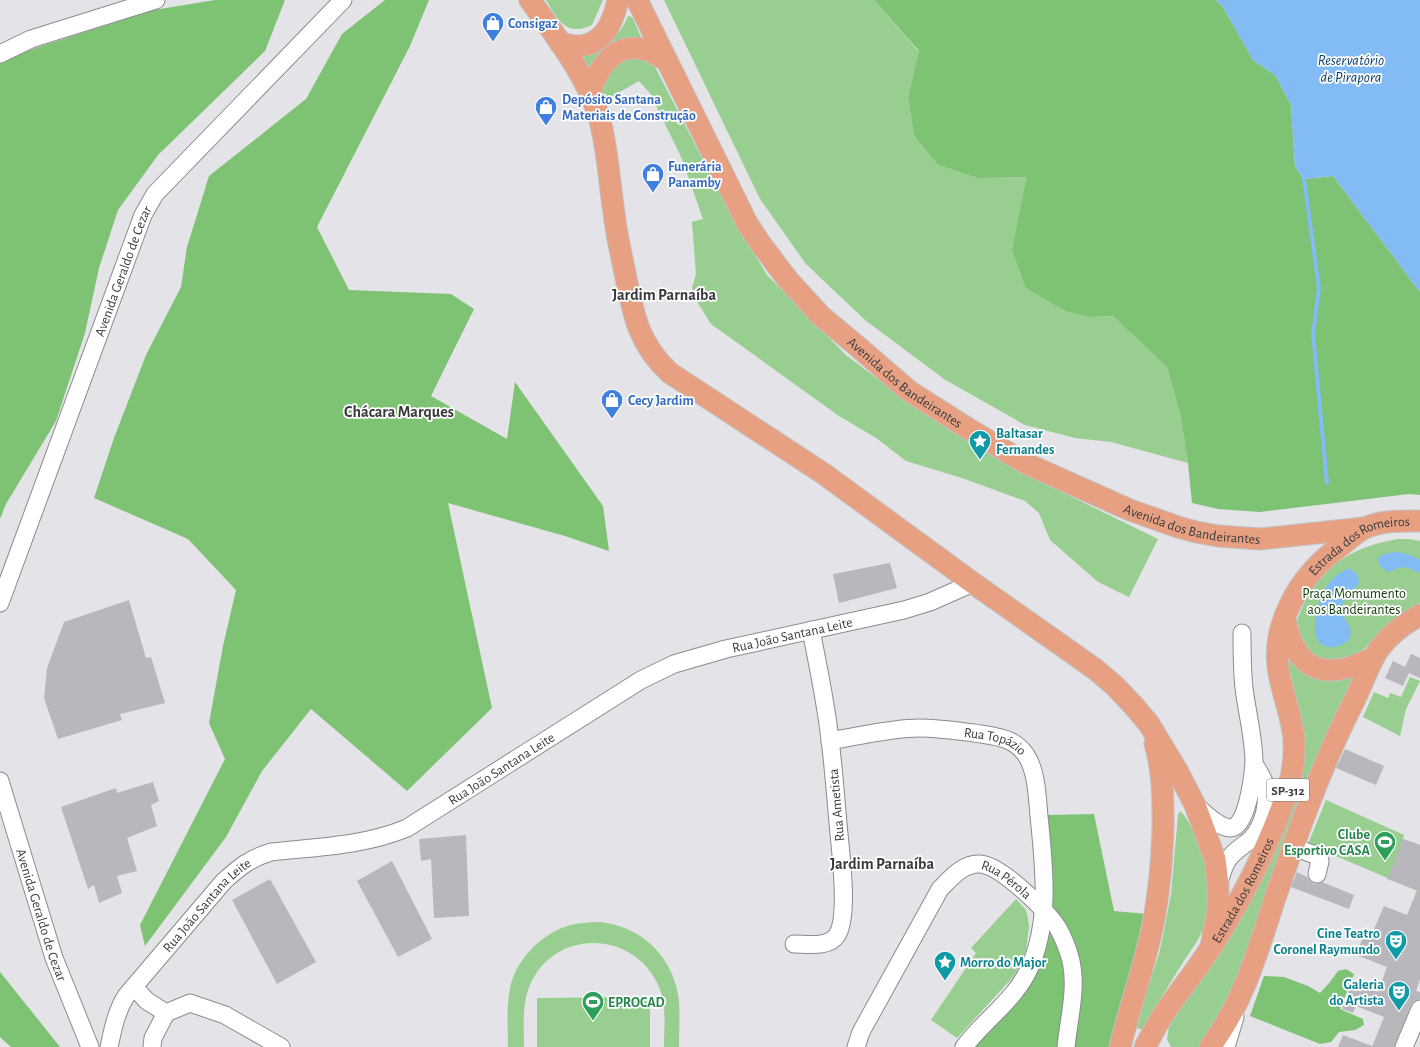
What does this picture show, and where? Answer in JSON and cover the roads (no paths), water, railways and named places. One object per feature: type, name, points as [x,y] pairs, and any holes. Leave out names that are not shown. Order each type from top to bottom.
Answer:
[{"type":"main road","points":[[530,0],[560,43],[590,92],[599,119],[608,156],[614,214],[631,303],[638,328],[648,348],[658,362],[670,373],[824,474],[972,583],[1095,669],[1115,686],[1149,724],[1178,772],[1195,805],[1215,859],[1218,885],[1218,910],[1211,947]]},
{"type":"main road","points":[[560,43],[578,46],[589,44],[599,38],[608,30],[618,0]]},
{"type":"main road","name":"Avenida dos Bandeirantes","points":[[637,0],[747,223],[760,243],[788,280],[821,316],[909,391],[1027,464],[1130,510],[1178,527],[1218,536],[1260,539],[1364,528]]},
{"type":"main road","points":[[590,92],[601,68],[608,59],[616,53],[635,48],[647,50],[666,60]]},
{"type":"main road","name":"Estrada dos Romeiros","points":[[1157,1046],[1161,1019],[1211,947],[1241,898],[1264,852],[1283,806],[1290,779],[1294,740],[1280,673],[1278,649],[1279,636],[1292,601],[1312,571],[1325,558],[1364,528],[1398,521],[1416,524]]},
{"type":"main road","name":"Estrada dos Romeiros","points":[[1210,1047],[1228,1021],[1240,998],[1254,963],[1303,816],[1326,761],[1374,657],[1390,637],[1402,626],[1420,615]]},
{"type":"main road","points":[[1285,619],[1288,633],[1298,654],[1315,668],[1343,670],[1359,665],[1374,657]]},
{"type":"main road","points":[[1120,1047],[1148,949],[1160,879],[1163,811],[1162,781],[1160,762],[1149,724]]},
{"type":"street","points":[[0,54],[30,39],[156,0]]},
{"type":"street","name":"Avenida Geraldo de Cezar","points":[[0,602],[142,215],[155,194],[343,0]]},
{"type":"street","name":"Rua João Santana Leite","points":[[109,1047],[113,1026],[119,1007],[126,996],[224,881],[238,868],[255,857],[270,852],[371,840],[396,833],[407,828],[428,816],[538,744],[648,677],[674,664],[726,648],[904,610],[930,602],[972,583]]},
{"type":"street","name":"Rua Ametista","points":[[794,944],[830,942],[836,937],[841,928],[843,916],[841,860],[830,741],[812,630]]},
{"type":"street","points":[[1195,805],[1217,823],[1230,828],[1235,827],[1243,819],[1246,812],[1254,764],[1250,724],[1244,690],[1242,633]]},
{"type":"street","name":"Rua Topázio","points":[[830,741],[920,728],[993,736],[1008,740],[1019,747],[1026,756],[1033,772],[1037,789],[1043,873],[1043,909]]},
{"type":"street","points":[[1218,885],[1226,862],[1237,850],[1253,837],[1265,813],[1265,785],[1254,764]]},
{"type":"street","name":"Avenida Geraldo de Cezar","points":[[0,781],[54,958],[90,1047]]},
{"type":"street","points":[[1293,847],[1318,856],[1320,861],[1317,874]]},
{"type":"street","name":"Rua Pérola","points":[[856,1047],[861,1032],[940,889],[954,875],[967,866],[980,864],[992,867],[1003,873],[1043,909],[1042,925],[1034,956],[1022,982],[964,1047]]},
{"type":"street","points":[[1043,909],[1058,928],[1065,942],[1070,958],[1074,981],[1066,1047]]},
{"type":"street","points":[[134,987],[147,1000],[166,1013]]},
{"type":"street","points":[[1226,1047],[1240,998]]},
{"type":"street","points":[[152,1047],[153,1038],[166,1013],[190,1003],[225,1015],[281,1047]]},
{"type":"street","points":[[1404,1047],[1420,1009]]},
{"type":"water","name":"Reservatório de Pirapora","points":[[1216,0],[1420,0],[1420,292],[1333,176],[1304,179],[1295,167],[1291,105],[1275,75],[1253,60],[1223,7]]},
{"type":"water","points":[[1396,552],[1408,554],[1420,560],[1420,573],[1401,567],[1389,572],[1384,570],[1378,562],[1379,557],[1384,554]]},
{"type":"water","points":[[1347,569],[1355,572],[1359,582],[1342,605],[1344,617],[1350,628],[1350,636],[1342,645],[1334,647],[1325,646],[1319,642],[1316,635],[1315,626],[1320,599],[1327,585],[1333,578]]},
{"type":"waterway","points":[[1305,174],[1304,179],[1319,288],[1313,334],[1327,483]]},
{"type":"place","name":"Consigaz","points":[[493,42]]},
{"type":"place","name":"Depósito Santana Materiais de Construção","points":[[546,126]]},
{"type":"place","name":"Funerária Panamby","points":[[653,194]]},
{"type":"place","name":"Cecy Jardim","points":[[612,420]]},
{"type":"place","name":"Baltasar Fernandes","points":[[980,460]]},
{"type":"place","name":"Clube Esportivo CASA","points":[[1385,862]]},
{"type":"place","name":"Cine Teatro Coronel Raymundo","points":[[1396,960]]},
{"type":"place","name":"Morro do Major","points":[[945,982]]},
{"type":"place","name":"Galeria do Artista","points":[[1399,1012]]},
{"type":"place","name":"EPROCAD","points":[[593,1022]]},
{"type":"district","name":"Jardim Parnaíba","points":[[664,294]]},
{"type":"district","name":"Chácara Marques","points":[[399,411]]},
{"type":"district","name":"Jardim Parnaíba","points":[[882,863]]},
{"type":"park label","name":"Praça Momumento aos Bandeirantes","points":[[1354,602]]}]
